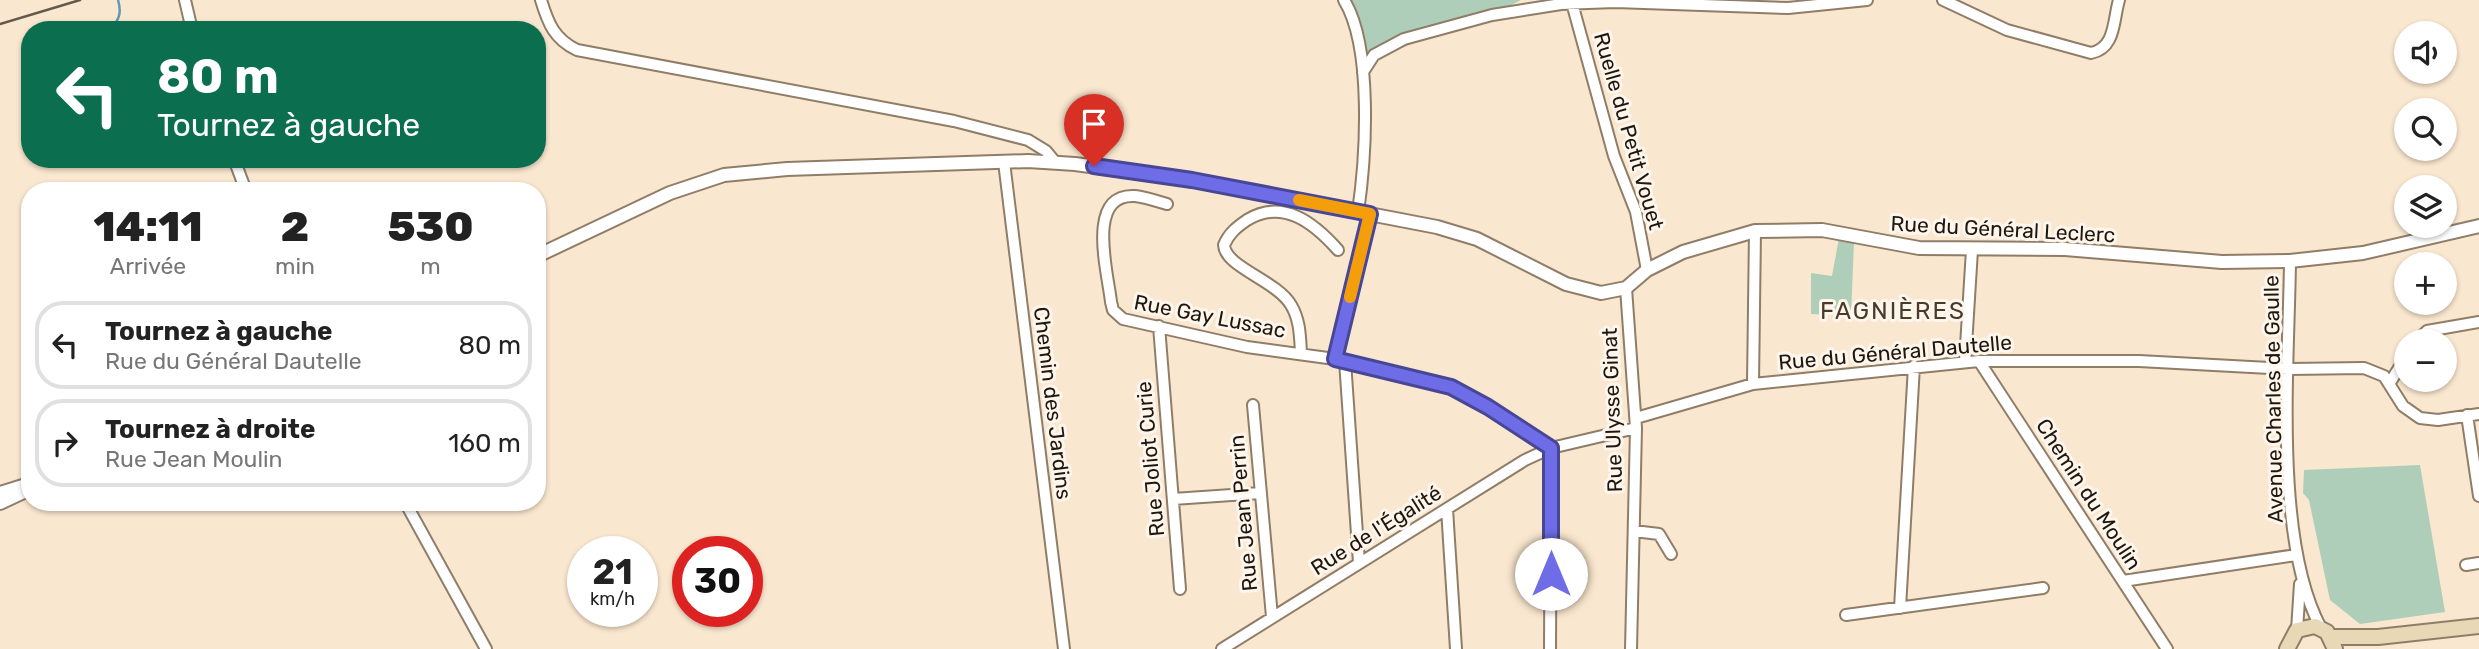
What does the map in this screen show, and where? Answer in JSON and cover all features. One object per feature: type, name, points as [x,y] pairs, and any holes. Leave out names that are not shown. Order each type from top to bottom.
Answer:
[{"type":"main road","points":[[2272,649],[2291,640],[2308,626],[2329,638],[2378,637],[2479,627]]},
{"type":"main road","points":[[2359,649],[2479,627]]},
{"type":"street","points":[[541,0],[551,28],[560,40],[576,50],[954,121],[1028,140],[1046,151],[1055,162]]},
{"type":"street","points":[[1344,0],[1353,17],[1363,72],[1364,213],[1340,360],[1359,563]]},
{"type":"street","points":[[1363,72],[1374,55],[1397,42],[1492,15],[1572,3],[1788,8],[1867,0]]},
{"type":"street","points":[[1943,0],[2007,30],[2091,53],[2101,50],[2109,41],[2119,0]]},
{"type":"street","points":[[185,2],[190,21]]},
{"type":"street","name":"Ruelle du Petit Vouet","points":[[1572,3],[1614,156],[1636,212],[1647,270]]},
{"type":"street","name":"Chemin des Jardins","points":[[1004,162],[1064,649]]},
{"type":"street","points":[[546,252],[680,189],[724,175],[787,169],[1055,162],[1192,180],[1462,233],[1577,288],[1601,293],[1626,288]]},
{"type":"street","name":"Rue Gay Lussac","points":[[1167,204],[1136,196],[1125,197],[1114,201],[1102,218],[1113,310],[1123,319],[1247,347],[1340,360]]},
{"type":"street","points":[[1301,353],[1299,328],[1290,303],[1269,282],[1231,261],[1224,244],[1230,233],[1244,222],[1263,214],[1279,212],[1308,222],[1338,250]]},
{"type":"street","name":"Rue du Général Leclerc","points":[[1626,288],[1647,270],[1700,245],[1755,231],[1822,230],[1903,246],[1972,250],[2064,249],[2222,262],[2290,261],[2363,253],[2479,226]]},
{"type":"street","points":[[1754,384],[1755,231]]},
{"type":"street","points":[[1965,362],[1972,250]]},
{"type":"street","name":"Avenue Charles de Gaulle","points":[[2290,261],[2289,459],[2296,555],[2301,578],[2329,638]]},
{"type":"street","name":"Rue Ulysse Ginat","points":[[1626,288],[1636,423],[1631,649]]},
{"type":"street","points":[[2439,329],[2479,322]]},
{"type":"street","name":"Rue Joliot Curie","points":[[1159,327],[1180,589]]},
{"type":"street","points":[[1340,360],[1451,387],[1488,407],[1551,448],[1550,649]]},
{"type":"street","name":"Chemin du Moulin","points":[[1979,361],[2167,649]]},
{"type":"street","name":"Rue du Général Dautelle","points":[[1551,448],[1754,384],[1965,362],[2139,361],[2289,369],[2364,368],[2384,376],[2389,384]]},
{"type":"street","points":[[1900,608],[1914,366]]},
{"type":"street","points":[[2394,376],[2389,384],[2408,411],[2420,418],[2438,420],[2473,415],[2479,496]]},
{"type":"street","name":"Rue Jean Perrin","points":[[1253,405],[1272,617]]},
{"type":"street","name":"Rue de l'Égalité","points":[[1222,649],[1525,460],[1551,448]]},
{"type":"street","points":[[0,493],[21,489]]},
{"type":"street","points":[[0,503],[21,492]]},
{"type":"street","points":[[1173,499],[1261,493]]},
{"type":"street","points":[[1447,509],[1456,649]]},
{"type":"street","points":[[410,511],[486,649]]},
{"type":"street","points":[[1634,531],[1659,534],[1671,554]]},
{"type":"street","points":[[2123,581],[2296,555]]},
{"type":"street","points":[[2466,565],[2479,563]]},
{"type":"street","name":"Avenue Charles de Gaulle","points":[[2291,640],[2301,578]]},
{"type":"street","points":[[1846,615],[2043,589]]},
{"type":"green space","points":[[1338,0],[1521,0],[1492,15],[1370,59]]},
{"type":"green space","points":[[1839,238],[1854,242],[1851,316],[1811,314],[1811,273],[1832,276]]},
{"type":"green space","points":[[2420,465],[2445,612],[2360,624],[2330,600],[2309,500],[2303,493],[2304,470]]},
{"type":"waterway","points":[[117,21],[120,9],[118,0]]},
{"type":"railway","points":[[0,24],[80,0]]},
{"type":"slow traffic","points":[[1299,200],[1370,214],[1350,297]]},
{"type":"district","name":"FAGNIÈRES","points":[[1893,311]]},
{"type":"route","points":[[1094,166],[1192,180],[1370,214],[1335,359],[1451,387],[1470,396],[1551,448],[1551,574]]}]
